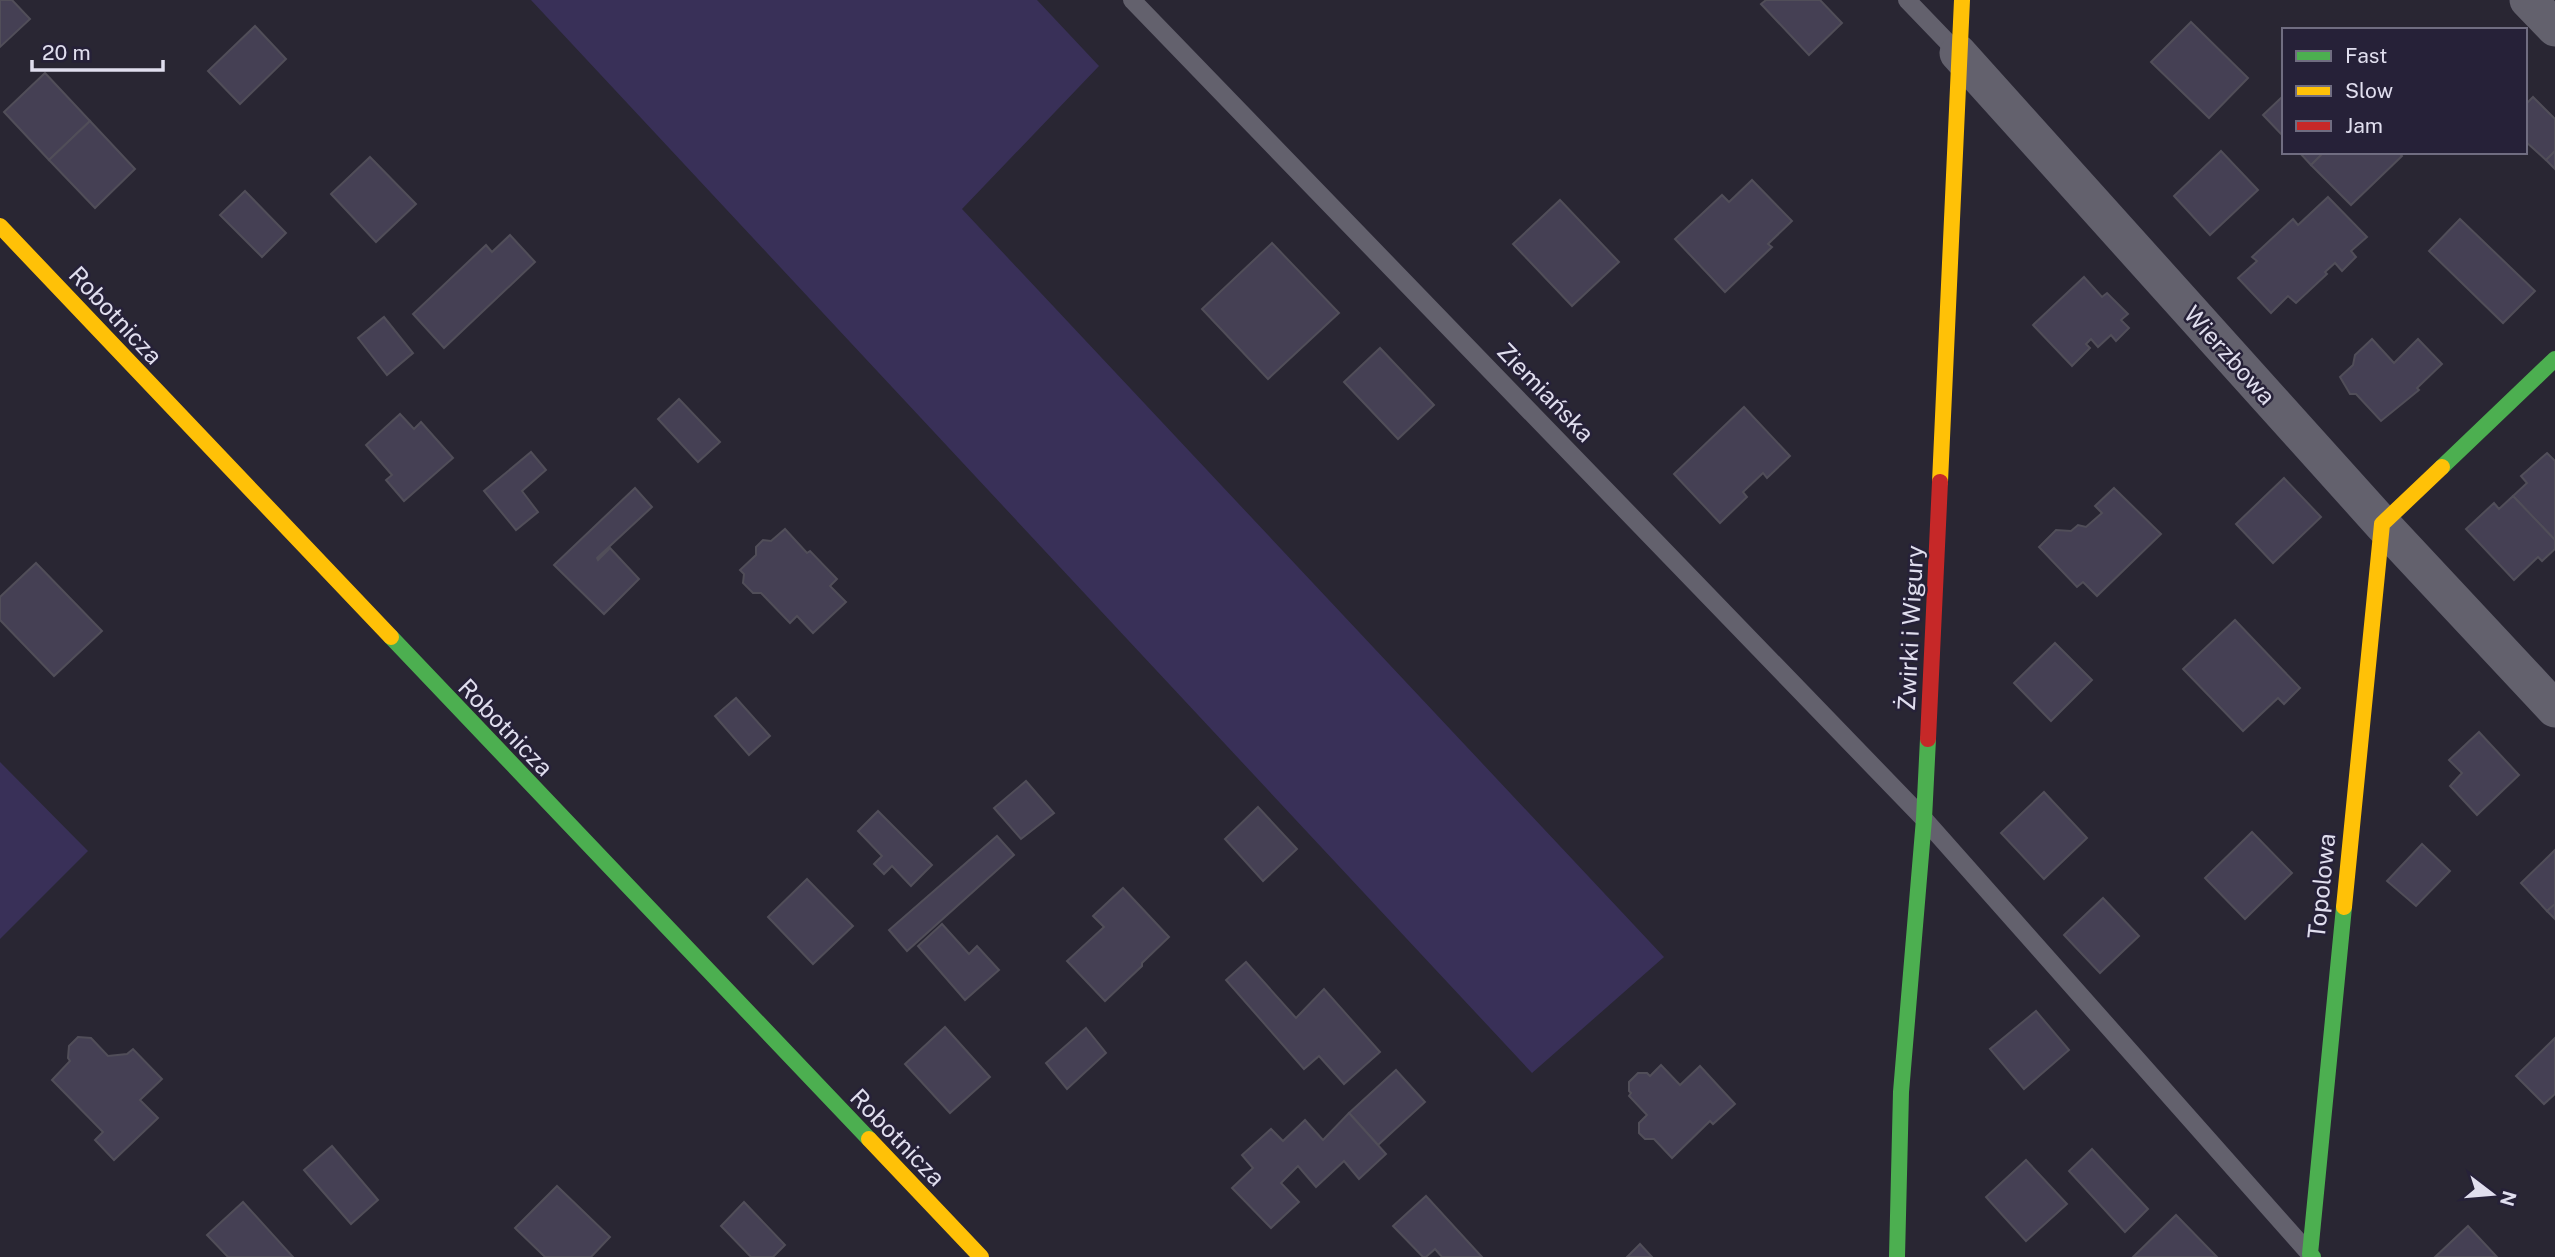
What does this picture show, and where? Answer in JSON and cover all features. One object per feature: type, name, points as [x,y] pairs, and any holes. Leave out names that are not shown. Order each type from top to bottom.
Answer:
[{"type":"street","name":"Żwirki i Wigury","points":[[1898,1257],[1901,1092],[1924,819],[1962,0]]},
{"type":"street","points":[[2528,0],[2555,28]]},
{"type":"street","name":"Wierzbowa","points":[[1958,53],[2382,524],[2555,709]]},
{"type":"street","name":"Robotnicza","points":[[0,226],[981,1257]]},
{"type":"street","points":[[2382,524],[2555,359]]},
{"type":"street","name":"Topolowa","points":[[2312,1255],[2382,524]]},
{"type":"lane","name":"Ziemiańska","points":[[1132,0],[1924,819]]},
{"type":"lane","name":"Wierzbowa","points":[[1907,0],[1958,53]]},
{"type":"lane","name":"Topolowa","points":[[1924,819],[2312,1255]]},
{"type":"shaded area","points":[[531,0],[1037,0],[1099,66],[962,209],[1664,957],[1532,1073]]},
{"type":"shaded area","points":[[0,762],[88,851],[0,939]]},
{"type":"building","points":[[0,0],[12,0],[30,19],[0,47]]},
{"type":"building","points":[[1766,0],[1820,0],[1842,23],[1809,55],[1761,4]]},
{"type":"building","points":[[2191,22],[2248,78],[2209,118],[2151,62]]},
{"type":"building","points":[[255,26],[286,59],[240,104],[208,71]]},
{"type":"building","points":[[45,73],[90,121],[49,160],[4,112]]},
{"type":"building","points":[[2282,97],[2282,135],[2263,115]]},
{"type":"building","points":[[2533,97],[2555,119],[2555,151],[2546,160],[2527,143],[2527,103]]},
{"type":"building","points":[[90,121],[135,169],[95,208],[49,160]]},
{"type":"building","points":[[2221,151],[2258,190],[2210,235],[2174,196]]},
{"type":"building","points":[[2555,151],[2555,169],[2546,160]]},
{"type":"building","points":[[2301,154],[2322,154],[2311,165]]},
{"type":"building","points":[[2322,154],[2402,156],[2351,205],[2311,165]]},
{"type":"building","points":[[370,157],[416,204],[376,242],[331,194]]},
{"type":"building","points":[[1752,180],[1792,221],[1768,244],[1772,247],[1725,292],[1675,239],[1722,195],[1729,202]]},
{"type":"building","points":[[245,191],[286,233],[262,257],[220,215]]},
{"type":"building","points":[[2328,197],[2367,237],[2351,251],[2356,257],[2342,271],[2335,263],[2296,303],[2288,296],[2271,313],[2238,278],[2257,261],[2252,257],[2293,219],[2298,225]]},
{"type":"building","points":[[1560,200],[1619,262],[1572,306],[1513,244]]},
{"type":"building","points":[[2460,219],[2535,291],[2503,323],[2429,251]]},
{"type":"building","points":[[510,235],[535,262],[444,348],[413,314],[486,245],[492,252]]},
{"type":"building","points":[[1272,243],[1339,313],[1268,379],[1202,309]]},
{"type":"building","points":[[2084,277],[2102,297],[2107,293],[2128,314],[2121,320],[2129,328],[2116,341],[2111,335],[2098,347],[2091,339],[2086,344],[2090,348],[2072,366],[2033,325]]},
{"type":"building","points":[[384,317],[413,353],[387,375],[358,338]]},
{"type":"building","points":[[2372,339],[2394,363],[2418,339],[2442,364],[2417,388],[2419,390],[2381,421],[2356,394],[2350,394],[2340,377],[2353,365],[2355,355]]},
{"type":"building","points":[[1380,348],[1434,405],[1398,439],[1344,382]]},
{"type":"building","points":[[679,399],[720,442],[698,462],[658,419]]},
{"type":"building","points":[[1744,407],[1790,456],[1767,478],[1763,473],[1743,492],[1747,497],[1720,523],[1674,474]]},
{"type":"building","points":[[400,414],[414,429],[421,422],[453,458],[404,501],[386,480],[392,475],[366,445]]},
{"type":"building","points":[[531,452],[546,470],[522,491],[538,512],[516,530],[484,491]]},
{"type":"building","points":[[2547,453],[2555,461],[2555,540],[2513,496],[2527,483],[2521,476]]},
{"type":"building","points":[[2284,478],[2321,517],[2273,563],[2236,524]]},
{"type":"building","points":[[635,488],[652,507],[597,558],[598,560],[610,548],[639,579],[604,614],[554,565]]},
{"type":"building","points":[[2114,488],[2161,534],[2097,596],[2083,582],[2077,587],[2039,547],[2056,530],[2071,531],[2078,525],[2086,527],[2102,513],[2095,506]]},
{"type":"building","points":[[2513,496],[2555,540],[2555,549],[2542,561],[2538,557],[2514,580],[2466,529],[2494,503],[2499,509]]},
{"type":"building","points":[[785,529],[837,579],[830,586],[846,602],[813,633],[797,616],[790,623],[761,593],[753,593],[743,583],[744,574],[740,570],[756,555],[756,547],[763,540],[771,541]]},
{"type":"building","points":[[36,563],[102,631],[54,676],[0,620],[0,597]]},
{"type":"building","points":[[2235,620],[2300,688],[2284,704],[2278,698],[2243,731],[2183,669]]},
{"type":"building","points":[[2055,643],[2092,680],[2051,721],[2014,683]]},
{"type":"building","points":[[736,698],[770,736],[749,755],[715,716]]},
{"type":"building","points":[[2479,732],[2519,775],[2477,815],[2450,786],[2462,773],[2449,760]]},
{"type":"building","points":[[1026,781],[1054,813],[1021,839],[994,808]]},
{"type":"building","points":[[2044,792],[2087,838],[2044,879],[2001,833]]},
{"type":"building","points":[[1258,807],[1297,849],[1263,881],[1225,839]]},
{"type":"building","points":[[878,811],[932,865],[911,886],[892,866],[884,874],[874,864],[882,856],[858,831]]},
{"type":"building","points":[[2252,832],[2292,873],[2245,919],[2205,878]]},
{"type":"building","points":[[997,836],[1014,855],[907,951],[889,930]]},
{"type":"building","points":[[2422,844],[2450,871],[2416,906],[2387,881]]},
{"type":"building","points":[[2555,850],[2555,904],[2547,911],[2521,883]]},
{"type":"building","points":[[807,879],[853,926],[813,964],[768,917]]},
{"type":"building","points":[[1123,888],[1169,937],[1105,1001],[1067,961],[1104,927],[1093,916]]},
{"type":"building","points":[[2103,898],[2139,936],[2100,973],[2064,935]]},
{"type":"building","points":[[2555,904],[2555,919],[2547,911]]},
{"type":"building","points":[[942,924],[969,954],[977,946],[999,970],[965,1000],[918,946]]},
{"type":"building","points":[[1246,962],[1296,1018],[1324,989],[1380,1052],[1344,1084],[1319,1056],[1304,1069],[1226,980]]},
{"type":"building","points":[[2036,1011],[2069,1050],[2024,1089],[1990,1049]]},
{"type":"building","points":[[945,1027],[990,1077],[950,1113],[905,1064]]},
{"type":"building","points":[[1086,1028],[1106,1053],[1067,1089],[1046,1063]]},
{"type":"building","points":[[78,1037],[91,1038],[108,1056],[127,1054],[133,1049],[162,1079],[140,1100],[158,1118],[114,1160],[95,1140],[103,1132],[52,1080],[70,1061],[69,1046]]},
{"type":"building","points":[[2555,1038],[2555,1094],[2544,1104],[2516,1076]]},
{"type":"building","points":[[1661,1065],[1680,1085],[1700,1066],[1735,1104],[1713,1124],[1710,1121],[1672,1158],[1654,1139],[1645,1139],[1639,1133],[1639,1123],[1647,1115],[1629,1096],[1629,1082],[1638,1073],[1647,1073],[1650,1076]]},
{"type":"building","points":[[1396,1070],[1425,1102],[1378,1145],[1349,1113]]},
{"type":"building","points":[[1349,1113],[1386,1154],[1359,1179],[1344,1161],[1316,1187],[1298,1166],[1281,1183],[1299,1202],[1271,1228],[1232,1188],[1253,1168],[1242,1155],[1271,1129],[1283,1141],[1305,1120],[1323,1140]]},
{"type":"building","points":[[332,1146],[378,1200],[351,1224],[304,1170]]},
{"type":"building","points":[[2092,1149],[2148,1209],[2125,1232],[2069,1171]]},
{"type":"building","points":[[2026,1160],[2067,1204],[2026,1241],[1986,1197]]},
{"type":"building","points":[[557,1186],[610,1237],[591,1257],[545,1257],[515,1228]]},
{"type":"building","points":[[1426,1196],[1482,1257],[1442,1257],[1435,1249],[1423,1257],[1393,1226]]},
{"type":"building","points":[[243,1202],[293,1257],[228,1257],[207,1235]]},
{"type":"building","points":[[744,1202],[785,1245],[773,1257],[751,1257],[721,1226]]},
{"type":"building","points":[[2176,1215],[2217,1257],[2133,1257]]},
{"type":"building","points":[[2468,1226],[2497,1257],[2435,1257]]},
{"type":"building","points":[[1640,1244],[1652,1257],[1627,1257]]},
{"type":"traffic: fast","points":[[2442,467],[2555,359]]},
{"type":"traffic: fast","points":[[391,637],[869,1139]]},
{"type":"traffic: fast","points":[[1897,1257],[1901,1092],[1924,819],[1928,739]]},
{"type":"traffic: fast","points":[[2313,1257],[2310,1254],[2344,907]]},
{"type":"traffic: slow","points":[[1940,482],[1962,0]]},
{"type":"traffic: slow","points":[[0,226],[391,637]]},
{"type":"traffic: slow","points":[[2344,907],[2382,524],[2442,467]]},
{"type":"traffic: slow","points":[[869,1139],[981,1257]]},
{"type":"traffic: jam","points":[[1928,739],[1940,482]]}]
